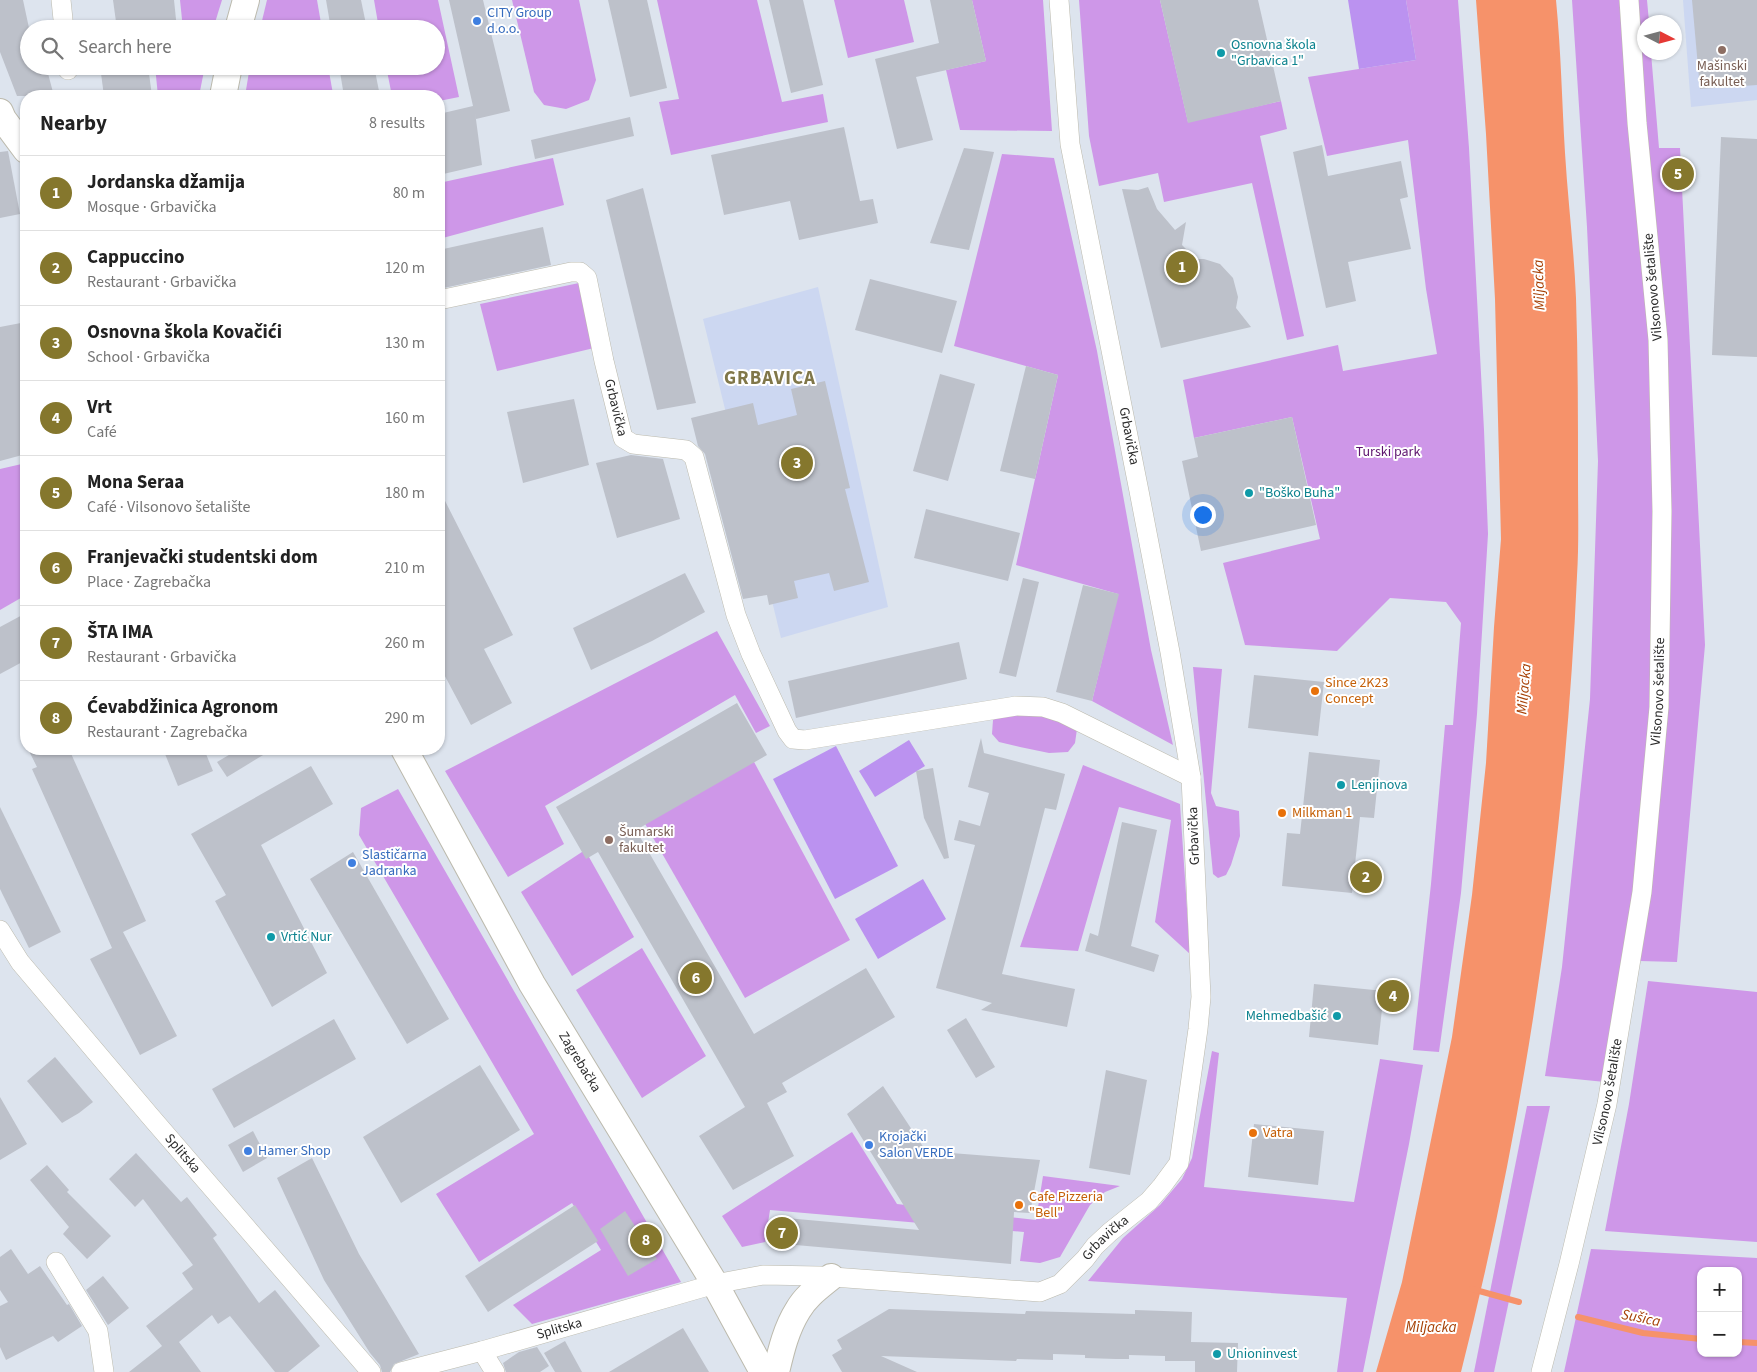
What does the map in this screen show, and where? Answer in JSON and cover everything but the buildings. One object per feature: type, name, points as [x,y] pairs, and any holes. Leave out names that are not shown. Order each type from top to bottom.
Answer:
[{"type":"main road","points":[[240,20],[246,0]]},
{"type":"main road","points":[[224,90],[227,75]]},
{"type":"main road","points":[[1,118],[20,142]]},
{"type":"main road","name":"Zagrebačka","points":[[407,755],[532,984],[715,1284],[763,1372]]},
{"type":"main road","points":[[776,1372],[783,1343],[798,1309],[811,1294],[831,1277]]},
{"type":"street","points":[[61,0],[63,20]]},
{"type":"street","name":"Grbavička","points":[[715,1284],[763,1275],[831,1277],[1040,1292],[1060,1284],[1110,1232],[1149,1200],[1179,1163],[1198,1029],[1200,997],[1191,777],[1170,652],[1070,144],[1058,0]]},
{"type":"street","name":"Vilsonovo šetalište","points":[[1541,1372],[1607,1104],[1642,892],[1659,706],[1662,511],[1658,340],[1629,0]]},
{"type":"street","name":"Grbavička","points":[[445,299],[571,272],[580,272],[587,278],[604,362],[623,438],[633,444],[686,450],[694,457],[736,615],[755,662],[787,731],[793,739],[805,740],[1016,706],[1043,707],[1062,712],[1191,777]]},
{"type":"street","name":"Splitska","points":[[0,930],[26,969],[371,1372]]},
{"type":"street","points":[[56,1262],[98,1332],[104,1372]]},
{"type":"street","name":"Splitska","points":[[401,1372],[482,1351],[715,1284]]},
{"type":"street","points":[[482,1351],[495,1372]]},
{"type":"shaded area","points":[[1348,0],[1406,0],[1416,60],[1359,69]]},
{"type":"shaded area","name":"Mašinski fakultet","points":[[1683,0],[1757,0],[1757,100],[1691,107]]},
{"type":"shaded area","points":[[818,287],[888,607],[781,638],[703,319]]},
{"type":"shaded area","points":[[909,740],[925,766],[875,797],[859,771]]},
{"type":"shaded area","points":[[836,746],[898,866],[835,899],[773,779]]},
{"type":"shaded area","points":[[923,879],[946,919],[878,959],[855,919]]},
{"type":"green space","points":[[180,0],[222,0],[216,20],[182,20]]},
{"type":"green space","points":[[267,0],[317,0],[320,20],[262,20]]},
{"type":"green space","points":[[374,0],[438,0],[442,20],[377,20]]},
{"type":"green space","points":[[512,0],[579,0],[596,80],[589,100],[566,109],[544,105],[534,92]]},
{"type":"green space","points":[[657,0],[757,0],[782,102],[823,94],[828,122],[671,155],[659,102],[679,99]]},
{"type":"green space","points":[[834,0],[904,0],[914,42],[848,58]]},
{"type":"green space","points":[[972,0],[1043,0],[1052,131],[960,130],[946,70],[986,61]]},
{"type":"green space","points":[[1079,0],[1160,0],[1188,122],[1281,101],[1287,129],[1260,136],[1304,336],[1287,340],[1252,183],[1164,202],[1158,173],[1099,186],[1089,136]]},
{"type":"green space","name":"Turski park","points":[[1406,0],[1458,0],[1469,148],[1488,534],[1477,714],[1461,893],[1439,1052],[1413,1050],[1431,884],[1445,725],[1453,725],[1461,623],[1446,602],[1390,598],[1337,651],[1245,645],[1223,563],[1320,539],[1292,417],[1194,438],[1183,380],[1338,345],[1343,371],[1437,354],[1426,289],[1408,140],[1327,156],[1308,77],[1416,60]]},
{"type":"green space","points":[[1572,0],[1647,0],[1648,15],[1637,15],[1637,60],[1652,60],[1659,148],[1680,148],[1705,645],[1677,962],[1640,961],[1615,1083],[1545,1076],[1562,967],[1590,699],[1598,461],[1587,227]]},
{"type":"green space","points":[[445,32],[459,97],[445,100],[445,90],[391,90],[388,75],[445,75]]},
{"type":"green space","points":[[156,75],[203,75],[200,90],[157,90]]},
{"type":"green space","points":[[248,75],[330,75],[332,90],[246,90]]},
{"type":"green space","points":[[1002,154],[1054,158],[1097,351],[1151,650],[1173,745],[1092,701],[1118,594],[1016,565],[1058,375],[954,346]]},
{"type":"green space","points":[[553,158],[564,205],[445,237],[445,182]]},
{"type":"green space","points":[[579,283],[594,348],[497,371],[480,304]]},
{"type":"green space","points":[[20,464],[20,598],[0,610],[0,469]]},
{"type":"green space","points":[[717,631],[770,726],[756,733],[735,695],[545,806],[564,844],[508,877],[445,771]]},
{"type":"green space","points":[[1193,667],[1222,669],[1211,793],[1216,806],[1239,811],[1240,836],[1231,865],[1226,875],[1218,878],[1213,874]]},
{"type":"green space","points":[[1007,712],[1026,713],[1066,721],[1077,729],[1075,743],[1068,752],[1049,753],[999,742],[992,734],[993,720]]},
{"type":"green space","points":[[753,760],[850,940],[745,998],[644,822]]},
{"type":"green space","points":[[1083,765],[1180,804],[1190,954],[1155,922],[1171,820],[1119,807],[1078,951],[1020,947]]},
{"type":"green space","points":[[398,789],[681,1282],[532,1324],[513,1305],[601,1250],[572,1203],[479,1262],[436,1194],[534,1134],[359,835],[361,808]]},
{"type":"green space","points":[[585,850],[634,937],[572,976],[521,892]]},
{"type":"green space","points":[[642,948],[706,1056],[642,1098],[576,990]]},
{"type":"green space","points":[[1648,981],[1757,992],[1757,1242],[1605,1231],[1629,1104]]},
{"type":"green space","points":[[1212,1051],[1219,1053],[1204,1187],[1354,1202],[1380,1059],[1423,1065],[1363,1372],[1337,1372],[1347,1298],[1088,1281],[1123,1238],[1160,1205],[1182,1179],[1192,1158]]},
{"type":"green space","points":[[1527,1106],[1550,1106],[1494,1372],[1474,1372]]},
{"type":"green space","points":[[852,1132],[897,1204],[1036,1220],[1043,1176],[1120,1186],[1105,1192],[1090,1205],[1060,1257],[1040,1263],[1020,1261],[1024,1232],[770,1210],[765,1242],[742,1247],[722,1216]]},
{"type":"green space","points":[[1591,1249],[1757,1258],[1757,1372],[1564,1372]]},
{"type":"water","name":"Miljacka","points":[[1476,0],[1556,0],[1577,321],[1578,564],[1571,676],[1563,777],[1552,877],[1524,1077],[1505,1176],[1461,1372],[1376,1372],[1402,1282],[1452,1037],[1472,895],[1486,763],[1501,539],[1495,299]]},
{"type":"waterway","name":"Sušica","points":[[1472,1289],[1519,1302]]},
{"type":"waterway","name":"Sušica","points":[[1578,1317],[1643,1333],[1697,1339]]},
{"type":"waterway","name":"Sušica","points":[[1742,1342],[1757,1343]]},
{"type":"place","name":"CITY Group d.o.o.","points":[[477,21]]},
{"type":"place","name":"Mašinski fakultet","points":[[1722,50]]},
{"type":"place","name":"Osnovna škola \"Grbavica 1\"","points":[[1221,53]]},
{"type":"place","name":"Mona Seraa","points":[[1678,174]]},
{"type":"place","name":"Jordanska džamija","points":[[1182,267]]},
{"type":"place","name":"Osnovna škola Kovačići","points":[[797,463]]},
{"type":"place","name":"\"Boško Buha\"","points":[[1249,493]]},
{"type":"place","name":"Since 2K23 Concept","points":[[1315,691]]},
{"type":"place","name":"Lenjinova","points":[[1341,785]]},
{"type":"place","name":"Milkman 1","points":[[1282,813]]},
{"type":"place","name":"Šumarski fakultet","points":[[609,840]]},
{"type":"place","name":"Slastičarna Jadranka","points":[[352,863]]},
{"type":"place","name":"Cappuccino","points":[[1366,877]]},
{"type":"place","name":"Vrtić Nur","points":[[271,937]]},
{"type":"place","name":"Franjevački studentski dom","points":[[696,978]]},
{"type":"place","name":"Vrt","points":[[1393,996]]},
{"type":"place","name":"Mehmedbašić","points":[[1337,1016]]},
{"type":"place","name":"Vatra","points":[[1253,1133]]},
{"type":"place","name":"Krojački Salon VERDE","points":[[869,1145]]},
{"type":"place","name":"Hamer Shop","points":[[248,1151]]},
{"type":"place","name":"Cafe Pizzeria \"Bell\"","points":[[1019,1205]]},
{"type":"place","name":"ŠTA IMA","points":[[782,1233]]},
{"type":"place","name":"Ćevabdžinica Agronom","points":[[646,1240]]},
{"type":"place","name":"Unioninvest","points":[[1217,1354]]},
{"type":"district","name":"GRBAVICA","points":[[770,378]]}]
